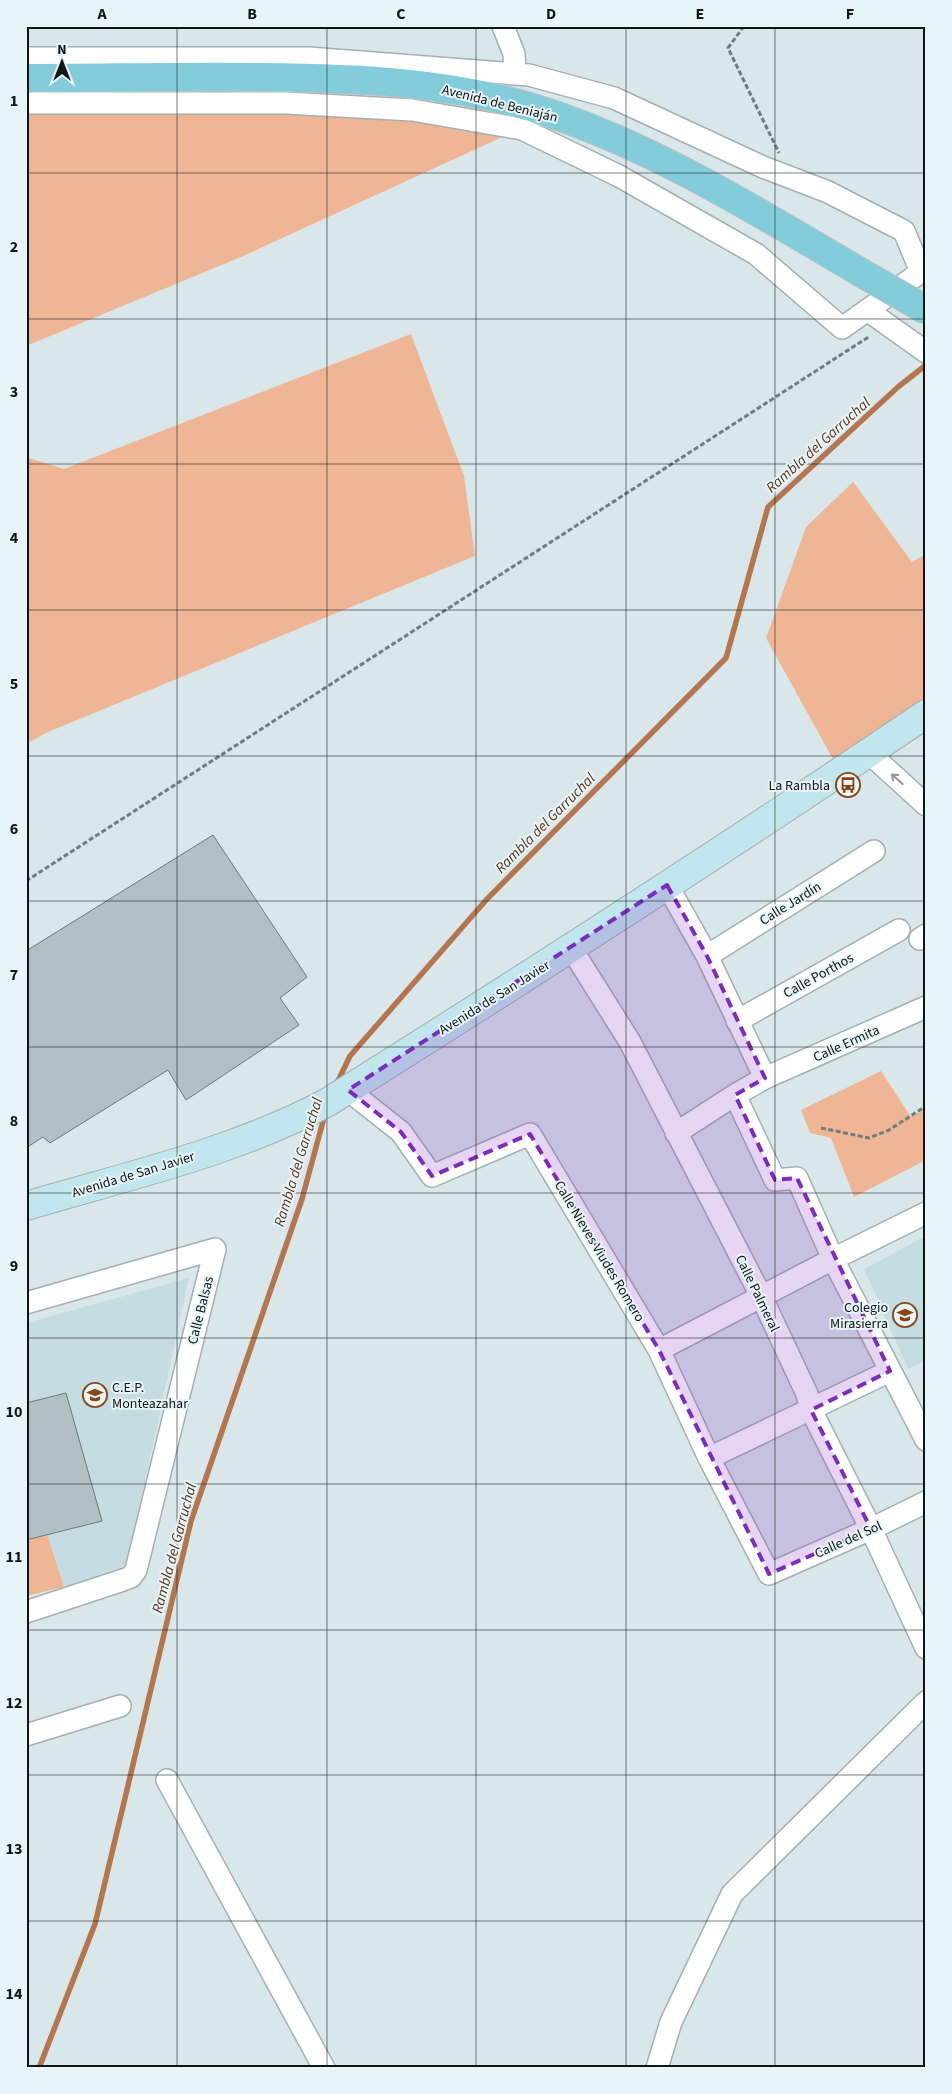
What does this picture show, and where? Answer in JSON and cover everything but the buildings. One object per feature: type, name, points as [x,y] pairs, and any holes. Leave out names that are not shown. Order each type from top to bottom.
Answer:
[{"type":"main road","name":"Avenida de Beniaján","points":[[26,78],[320,78],[399,82],[466,92],[541,110],[633,146],[715,188],[926,310]]},
{"type":"main road","name":"Avenida de San Javier","points":[[26,1206],[256,1136],[302,1116],[348,1090],[570,948],[926,714]]},
{"type":"street","points":[[503,26],[514,54],[515,74]]},
{"type":"street","points":[[26,58],[309,58],[529,75],[614,98],[763,167],[828,192],[904,231],[921,272],[842,328],[756,254],[619,176],[522,129],[412,110],[295,104],[26,103]]},
{"type":"street","points":[[867,310],[926,352]]},
{"type":"street","points":[[869,753],[926,805]]},
{"type":"street","name":"Calle Jardín","points":[[707,956],[874,851]]},
{"type":"street","points":[[667,885],[707,956],[765,1078]]},
{"type":"street","name":"Calle Porthos","points":[[737,1021],[898,930]]},
{"type":"street","name":"Calle Palmeral","points":[[570,948],[630,1042],[761,1296],[807,1394],[811,1410],[919,1619],[926,1648]]},
{"type":"street","name":"Calle Ermita","points":[[676,1133],[765,1078],[926,1007]]},
{"type":"street","name":"Calle Nieves Viudes Romero","points":[[348,1090],[401,1132],[432,1176],[530,1134],[659,1350],[709,1458],[769,1574]]},
{"type":"street","points":[[735,1095],[776,1180],[797,1178],[833,1259],[926,1440]]},
{"type":"street","points":[[659,1350],[833,1259],[926,1213]]},
{"type":"street","name":"Calle Balsas","points":[[26,1303],[215,1249],[139,1563],[131,1577],[26,1612]]},
{"type":"street","points":[[709,1458],[890,1370]]},
{"type":"street","name":"Calle del Sol","points":[[769,1574],[871,1529],[926,1502]]},
{"type":"street","points":[[657,2068],[671,2022],[732,1894],[926,1702]]},
{"type":"street","points":[[26,1735],[120,1706]]},
{"type":"street","points":[[167,1780],[324,2068]]},
{"type":"path","points":[[744,26],[728,48],[783,162]]},
{"type":"path","points":[[26,881],[887,325]]},
{"type":"path","points":[[821,1128],[869,1138],[889,1130],[926,1106]]},
{"type":"highlighted area","points":[[667,885],[707,956],[765,1078],[735,1095],[775,1180],[797,1178],[890,1371],[811,1410],[871,1529],[769,1574],[659,1350],[530,1134],[432,1176],[401,1132],[348,1090]]},
{"type":"shaded area","points":[[26,103],[286,103],[487,123],[500,138],[241,257],[26,346]]},
{"type":"shaded area","points":[[411,334],[464,476],[475,556],[48,732],[26,744],[26,457],[64,469]]},
{"type":"shaded area","points":[[853,482],[912,562],[926,554],[926,714],[840,772],[766,638],[806,527]]},
{"type":"shaded area","points":[[881,1071],[911,1117],[926,1108],[926,1160],[854,1197],[831,1138],[810,1133],[801,1110]]},
{"type":"shaded area","name":"Colegio Mirasierra","points":[[926,1236],[926,1360],[908,1369],[864,1269]]},
{"type":"shaded area","name":"C.E.P. Monteazahar","points":[[189,1278],[127,1565],[64,1587],[26,1468],[26,1323]]},
{"type":"shaded area","points":[[26,1468],[64,1587],[26,1596]]},
{"type":"waterway","name":"Rambla del Garruchal","points":[[336,1085],[350,1056],[487,899],[726,658],[768,507],[898,387],[926,365]]},
{"type":"waterway","name":"Rambla del Garruchal","points":[[39,2068],[95,1924],[191,1521],[302,1199],[325,1114]]},
{"type":"place","name":"La Rambla","points":[[848,785]]},
{"type":"place","name":"Colegio Mirasierra","points":[[905,1315]]},
{"type":"place","name":"C.E.P. Monteazahar","points":[[95,1395]]}]
